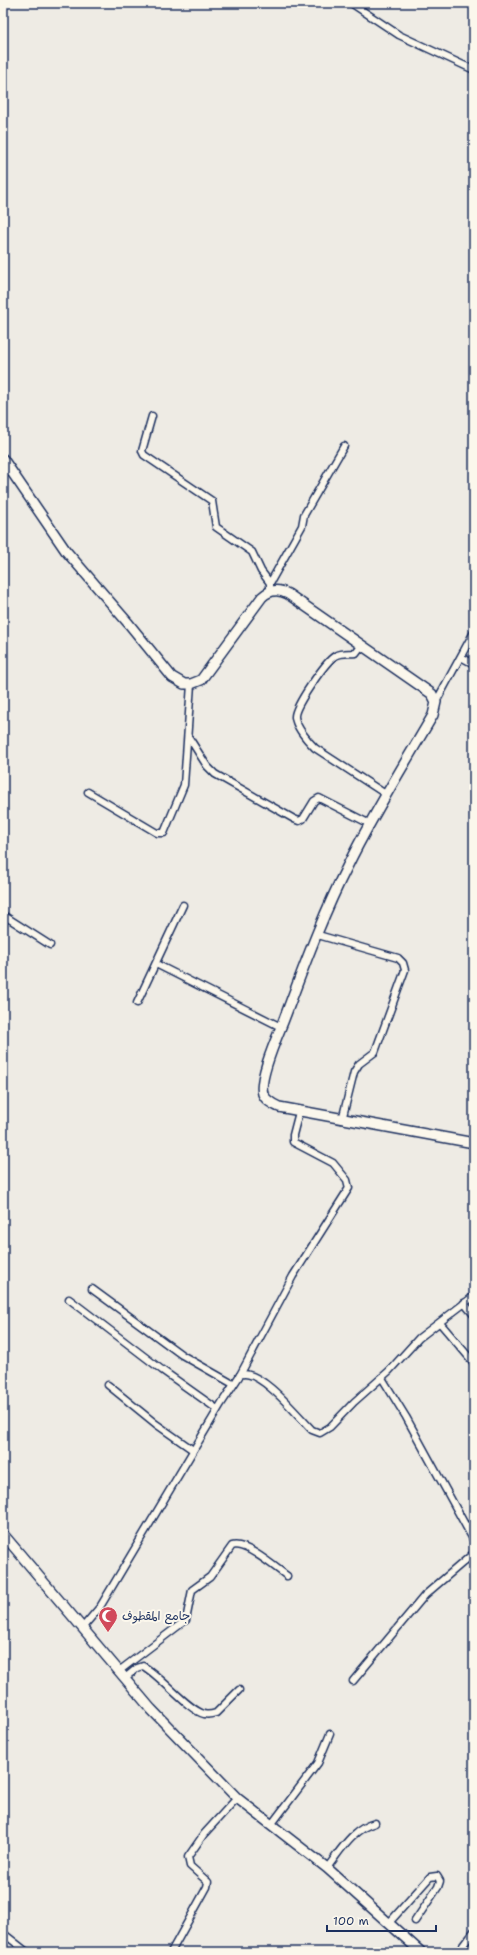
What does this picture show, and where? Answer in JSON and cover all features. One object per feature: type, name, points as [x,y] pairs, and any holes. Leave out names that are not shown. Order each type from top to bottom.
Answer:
[{"type":"street","points":[[351,3],[399,35],[474,70]]},
{"type":"street","points":[[152,416],[142,451],[144,455],[212,501],[216,528],[252,552],[270,587],[284,592],[429,690],[436,702]]},
{"type":"street","points":[[3,459],[66,551],[129,624],[172,677],[184,684],[191,684],[201,680],[205,676],[270,587],[302,526],[304,515],[344,446]]},
{"type":"street","points":[[474,632],[436,702],[433,715],[348,865],[281,1026],[262,1084],[263,1094],[269,1102],[279,1107],[342,1120],[474,1143]]},
{"type":"street","points":[[362,645],[356,652],[338,654],[328,661],[296,708],[295,720],[307,740],[315,748],[387,795]]},
{"type":"street","points":[[461,657],[474,664]]},
{"type":"street","points":[[88,792],[157,833],[164,833],[183,790],[191,684]]},
{"type":"street","points":[[188,736],[203,761],[215,774],[298,821],[303,819],[314,801],[319,798],[370,824]]},
{"type":"street","points":[[137,1003],[183,905]]},
{"type":"street","points":[[3,915],[50,945]]},
{"type":"street","points":[[318,934],[398,958],[403,963],[405,970],[375,1052],[359,1064],[354,1072],[342,1120]]},
{"type":"street","points":[[156,964],[281,1026]]},
{"type":"street","points":[[83,1627],[100,1607],[217,1409],[240,1375],[293,1276],[349,1188],[347,1180],[333,1163],[293,1142],[292,1135],[299,1112]]},
{"type":"street","points":[[92,1289],[182,1355],[233,1384]]},
{"type":"street","points":[[240,1375],[248,1373],[258,1377],[270,1387],[312,1430],[320,1433],[330,1427],[354,1402],[382,1378],[419,1338],[474,1296]]},
{"type":"street","points":[[69,1299],[162,1370],[217,1409]]},
{"type":"street","points":[[464,1303],[474,1316]]},
{"type":"street","points":[[440,1323],[474,1363]]},
{"type":"street","points":[[382,1378],[406,1417],[468,1527],[474,1541]]},
{"type":"street","points":[[108,1385],[156,1424],[193,1450]]},
{"type":"street","points":[[468,1527],[474,1522]]},
{"type":"street","points":[[3,1534],[151,1709],[237,1798],[327,1868],[421,1952]]},
{"type":"street","points":[[122,1675],[186,1620],[192,1590],[210,1577],[232,1546],[238,1544],[255,1553],[287,1576]]},
{"type":"street","points":[[352,1681],[425,1595],[474,1553]]},
{"type":"street","points":[[122,1675],[143,1666],[153,1672],[195,1710],[204,1714],[216,1713],[239,1690]]},
{"type":"street","points":[[271,1825],[318,1763],[330,1734]]},
{"type":"street","points":[[171,1952],[207,1887],[208,1882],[190,1866],[188,1857],[204,1834],[237,1798]]},
{"type":"street","points":[[327,1868],[355,1831],[375,1822]]},
{"type":"street","points":[[388,1924],[430,1877],[437,1876],[440,1881],[438,1887],[415,1921]]},
{"type":"street","points":[[458,1952],[474,1931]]},
{"type":"street","points":[[3,1933],[27,1952]]},
{"type":"place","name":"جامع المقطوف","points":[[108,1633]]}]
